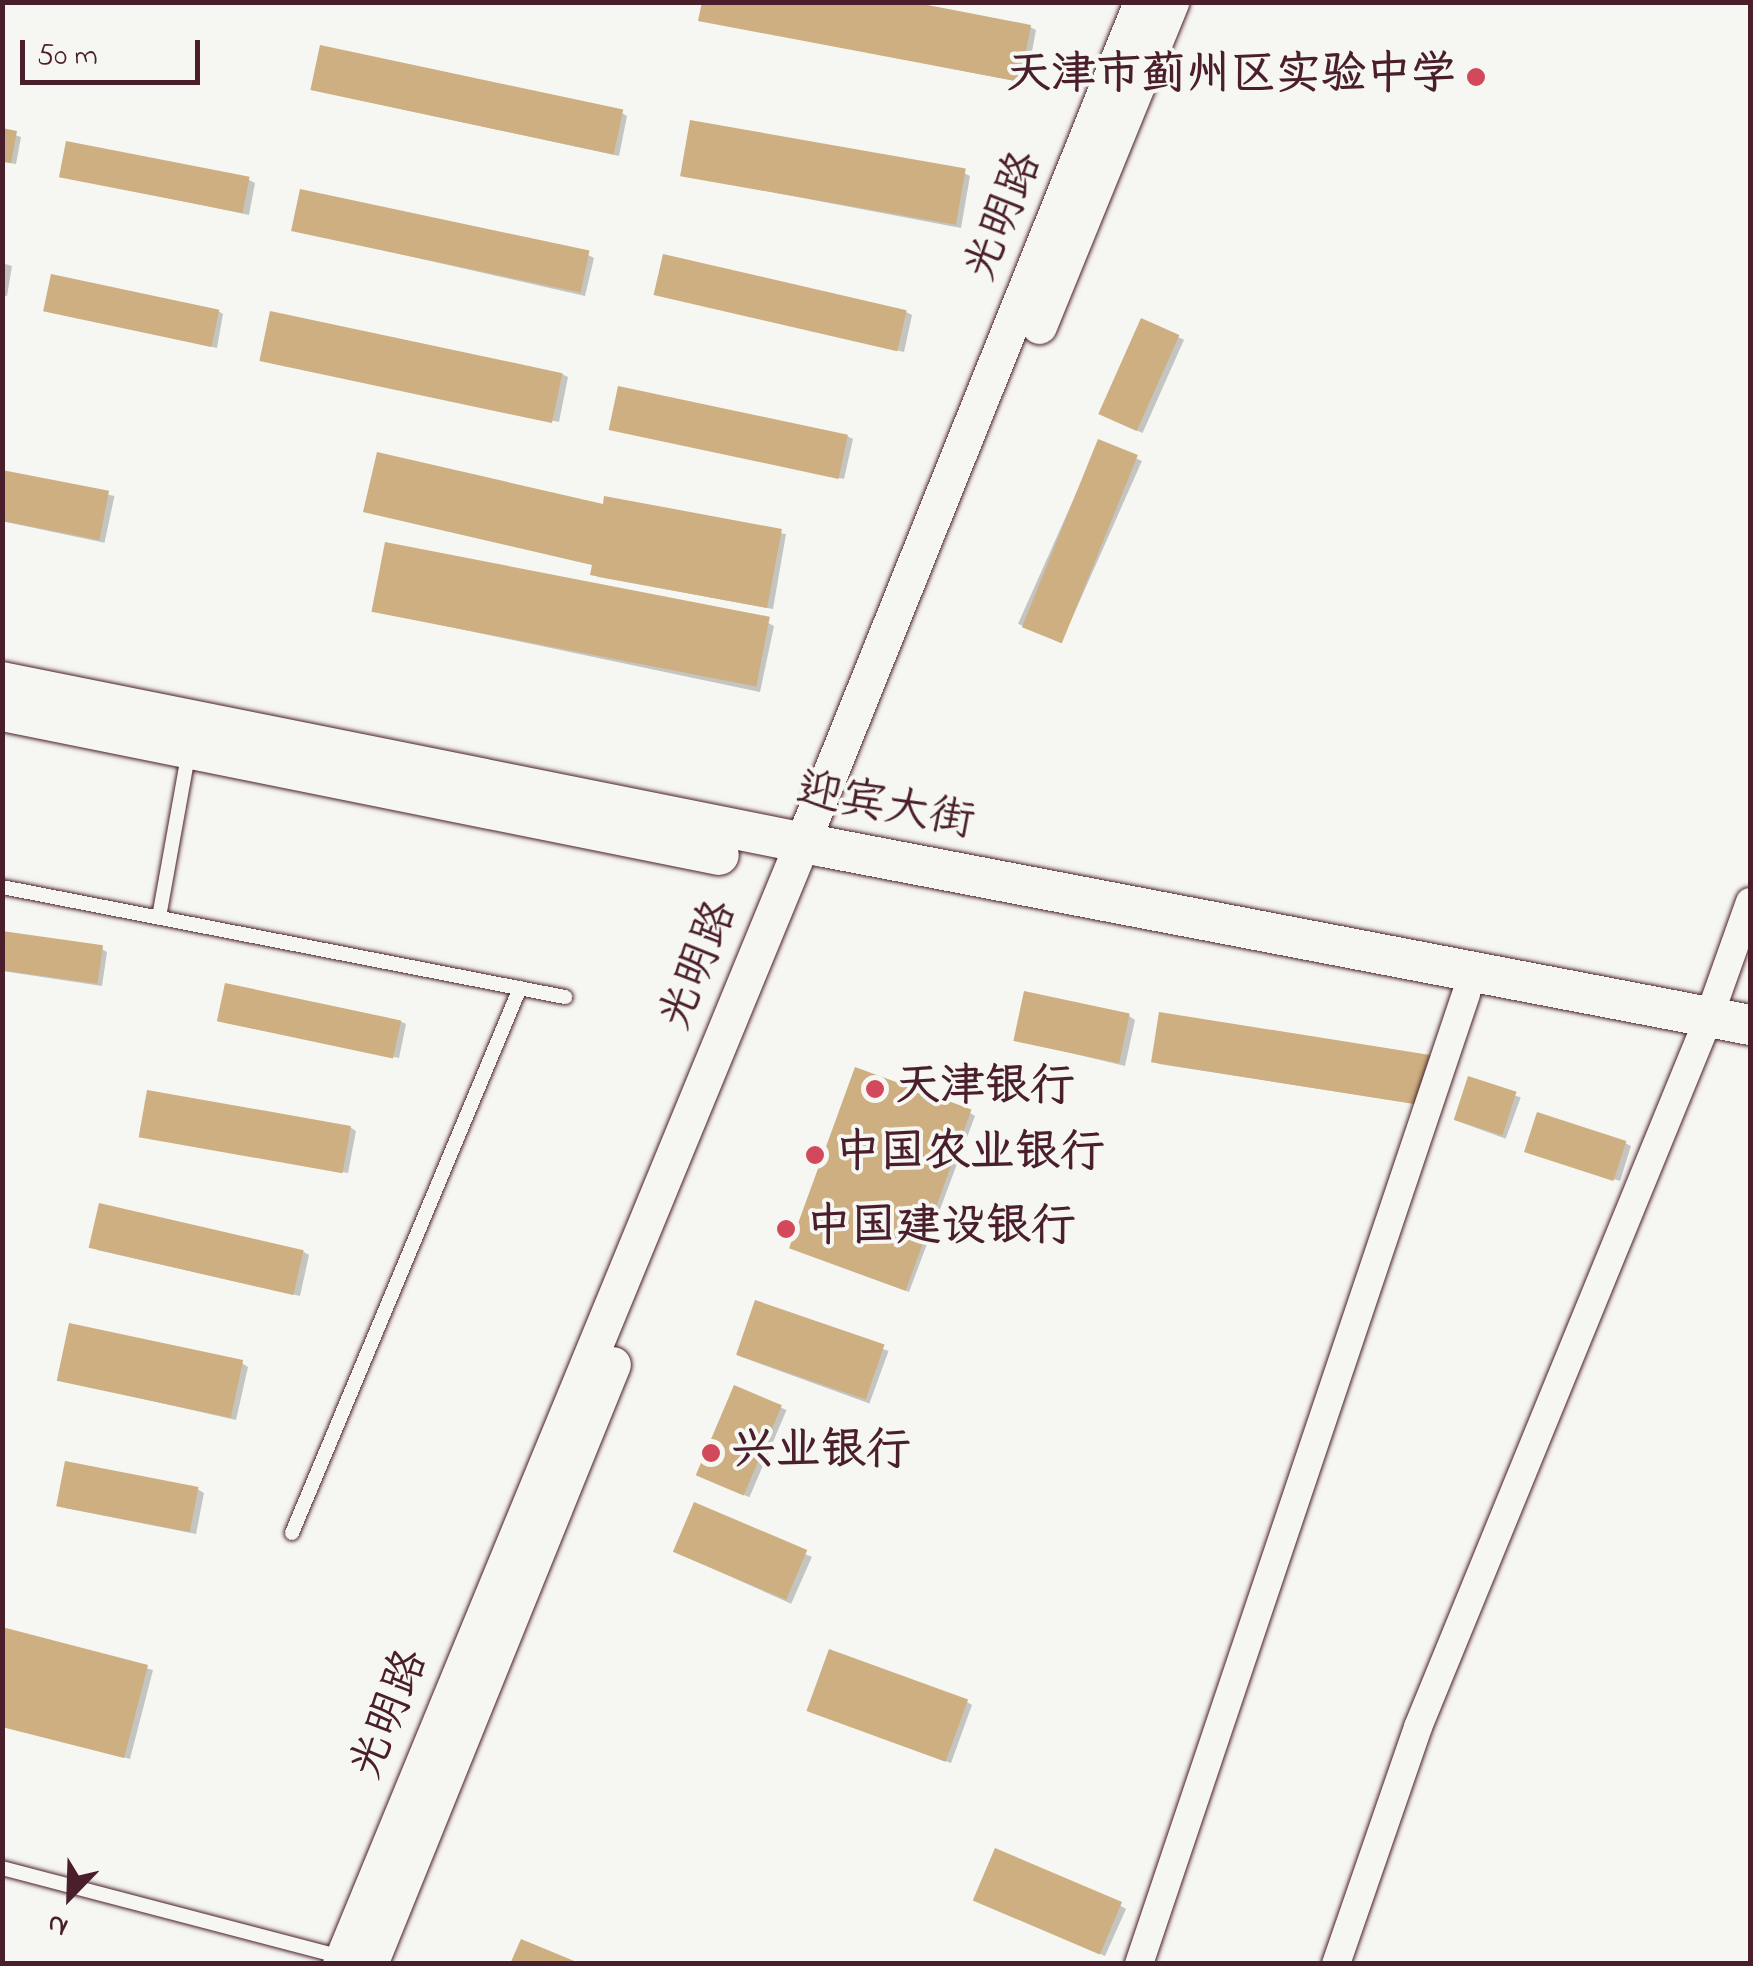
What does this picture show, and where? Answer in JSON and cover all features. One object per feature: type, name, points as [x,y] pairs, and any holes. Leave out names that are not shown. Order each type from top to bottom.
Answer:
[{"type":"main road","name":"迎宾大街","points":[[2,682],[808,858],[1466,994],[1704,1027],[1750,1024]]},
{"type":"main road","name":"迎宾大街","points":[[2,711],[189,749],[808,858],[1704,1027],[1750,1048]]},
{"type":"street","name":"光明路","points":[[808,858],[1142,2]]},
{"type":"street","name":"光明路","points":[[353,1962],[808,858],[1171,2]]},
{"type":"street","points":[[1336,1964],[1418,1726],[1704,1027],[1750,902]]},
{"type":"street","points":[[1139,1964],[1466,994]]},
{"type":"lane","points":[[159,918],[189,749]]},
{"type":"lane","points":[[2,886],[565,997]]},
{"type":"lane","points":[[292,1532],[520,988]]},
{"type":"lane","points":[[2,1868],[353,1962]]},
{"type":"building","points":[[702,2],[912,2],[1031,25],[1020,82],[698,21]]},
{"type":"building","points":[[320,45],[623,109],[614,154],[310,90]]},
{"type":"building","points":[[690,120],[966,169],[956,225],[680,176]]},
{"type":"building","points":[[2,128],[17,131],[11,163],[2,161]]},
{"type":"building","points":[[66,141],[250,177],[243,213],[59,177]]},
{"type":"building","points":[[300,189],[590,251],[581,293],[291,231]]},
{"type":"building","points":[[663,254],[907,310],[897,351],[654,295]]},
{"type":"building","points":[[51,274],[219,310],[211,347],[43,311]]},
{"type":"building","points":[[270,311],[562,373],[552,423],[259,361]]},
{"type":"building","points":[[1141,318],[1179,335],[1137,431],[1098,414]]},
{"type":"building","points":[[618,386],[848,435],[839,479],[609,430]]},
{"type":"building","points":[[1098,439],[1138,455],[1062,643],[1022,627]]},
{"type":"building","points":[[377,452],[603,504],[604,496],[782,529],[767,608],[590,575],[592,565],[363,512]]},
{"type":"building","points":[[2,470],[109,491],[99,540],[2,521]]},
{"type":"building","points":[[385,542],[770,617],[756,686],[371,612]]},
{"type":"building","points":[[2,931],[103,945],[98,984],[2,970]]},
{"type":"building","points":[[225,983],[401,1020],[393,1059],[217,1021]]},
{"type":"building","points":[[1024,991],[1130,1013],[1119,1063],[1013,1041]]},
{"type":"building","points":[[1159,1012],[1432,1055],[1424,1106],[1151,1062]]},
{"type":"building","points":[[855,1067],[972,1109],[906,1291],[789,1248]]},
{"type":"building","points":[[1468,1076],[1517,1092],[1502,1136],[1454,1120]]},
{"type":"building","points":[[147,1090],[351,1126],[343,1173],[139,1137]]},
{"type":"building","points":[[1537,1112],[1626,1141],[1613,1181],[1524,1152]]},
{"type":"building","points":[[99,1203],[304,1250],[293,1295],[89,1248]]},
{"type":"building","points":[[755,1300],[885,1345],[866,1399],[736,1355]]},
{"type":"building","points":[[69,1323],[243,1360],[231,1418],[57,1381]]},
{"type":"building","points":[[734,1385],[782,1405],[744,1496],[696,1475]]},
{"type":"building","points":[[65,1461],[199,1487],[190,1532],[56,1506]]},
{"type":"building","points":[[694,1502],[807,1550],[786,1600],[673,1552]]},
{"type":"building","points":[[2,1627],[148,1665],[124,1758],[2,1727]]},
{"type":"building","points":[[829,1649],[968,1700],[946,1762],[806,1711]]},
{"type":"building","points":[[995,1848],[1122,1902],[1100,1954],[973,1900]]},
{"type":"building","points":[[521,1939],[579,1963],[579,1964],[510,1964]]},
{"type":"place","name":"天津市蓟州区实验中学","points":[[1476,77]]},
{"type":"place","name":"天津银行","points":[[875,1089]]},
{"type":"place","name":"中国农业银行","points":[[815,1155]]},
{"type":"place","name":"中国建设银行","points":[[786,1229]]},
{"type":"place","name":"兴业银行","points":[[711,1453]]}]
